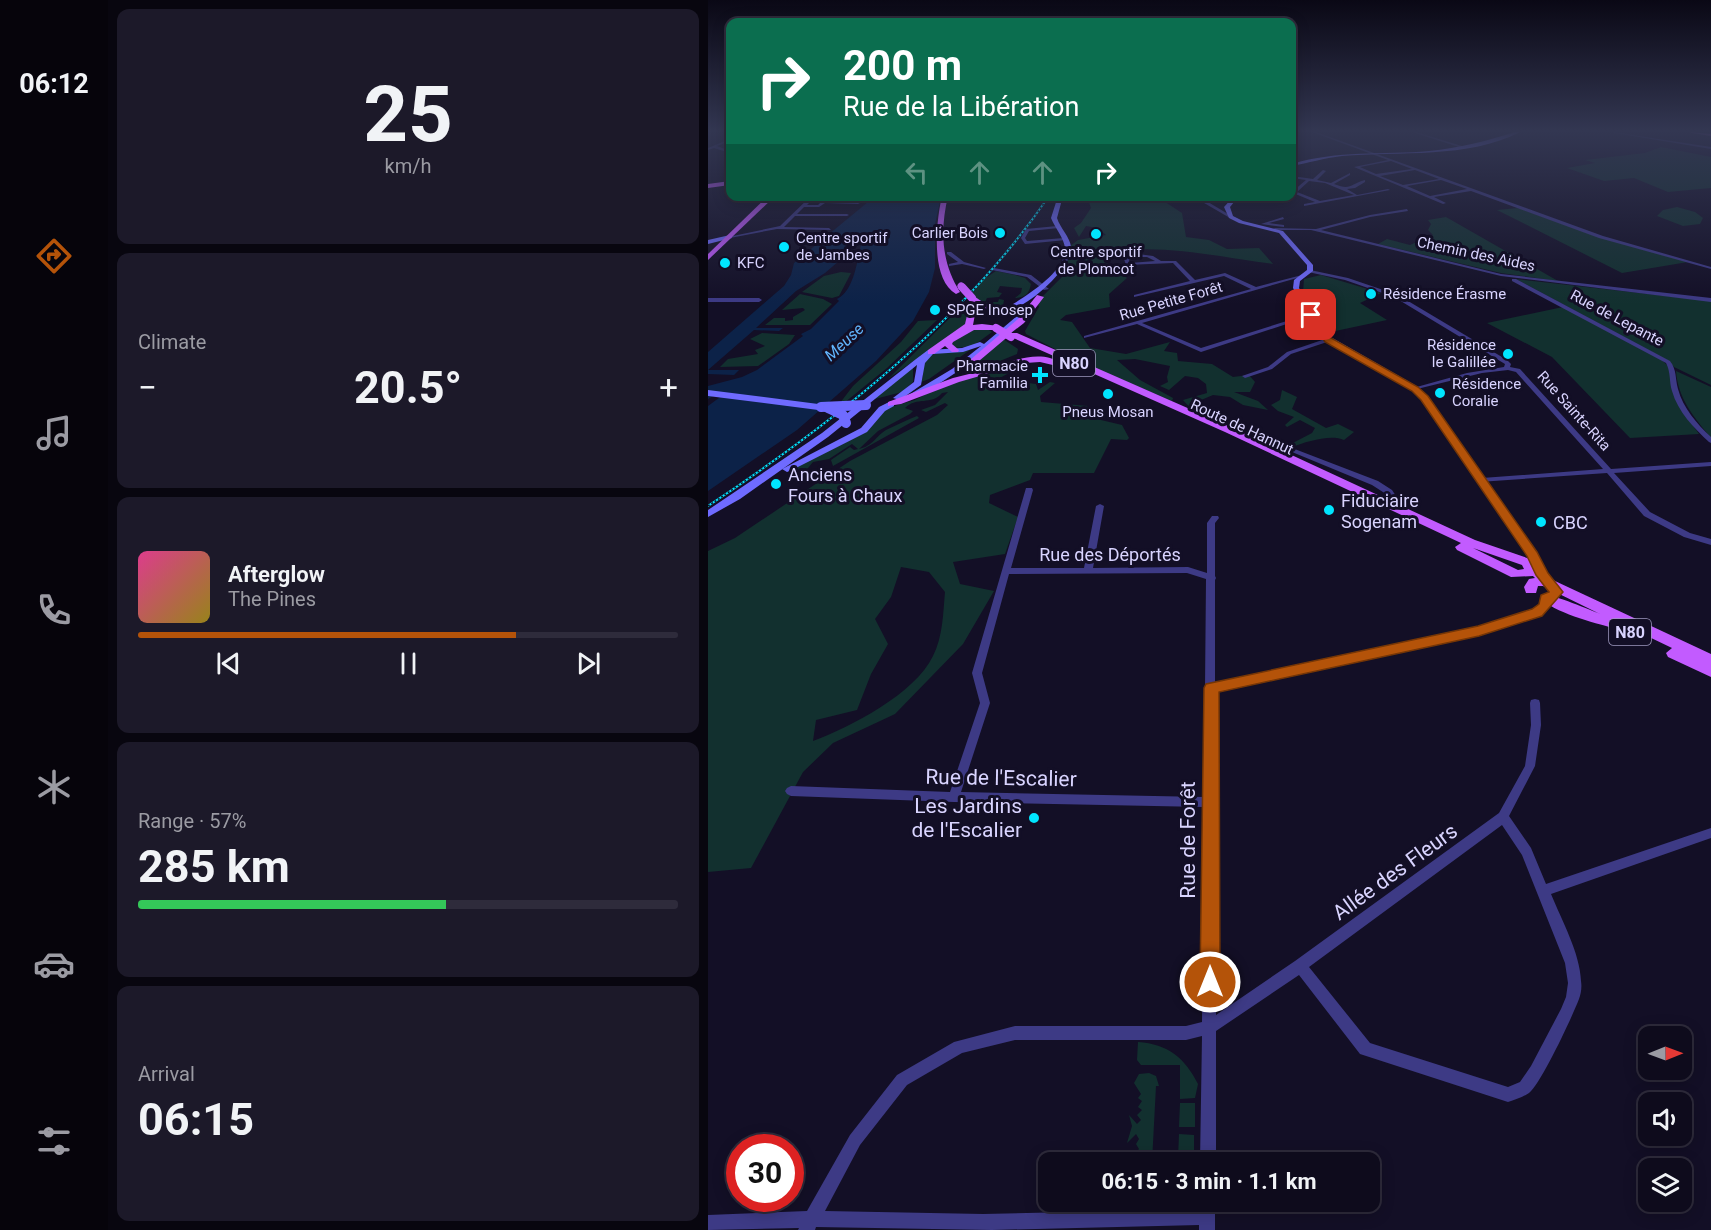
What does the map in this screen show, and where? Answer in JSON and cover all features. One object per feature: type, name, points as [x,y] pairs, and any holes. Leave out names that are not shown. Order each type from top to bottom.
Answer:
[{"type":"main road","points":[[708,250],[759,201]]},
{"type":"main road","points":[[708,258],[767,201]]},
{"type":"main road","name":"N80","points":[[944,201],[940,220],[947,264],[970,303]]},
{"type":"main road","name":"N80","points":[[950,201],[946,218],[949,253],[946,277],[958,286]]},
{"type":"main road","points":[[1039,294],[1038,307],[1023,332],[1017,336],[1023,350],[1013,359],[987,367],[974,363],[976,358],[1039,294]]},
{"type":"main road","points":[[931,352],[969,325],[972,317],[970,303],[1018,314]]},
{"type":"main road","name":"Route de Hannut","points":[[970,303],[1035,349],[1510,571],[1514,578],[1537,595],[1537,575]]},
{"type":"main road","points":[[999,325],[994,318],[994,313],[1018,314]]},
{"type":"main road","points":[[956,350],[948,345],[949,341],[970,327],[999,325]]},
{"type":"main road","name":"Route de Hannut","points":[[1017,336],[1471,543],[1711,660]]},
{"type":"main road","points":[[1035,349],[1046,359]]},
{"type":"main road","points":[[894,401],[912,398],[946,383],[1023,360],[1046,359],[1087,373]]},
{"type":"main road","points":[[1537,575],[1507,562],[1510,571],[1526,575],[1531,570],[1537,575]]},
{"type":"main road","name":"Route de Hannut","points":[[1537,575],[1558,604],[1607,621],[1711,671]]},
{"type":"street","points":[[1344,189],[1356,195]]},
{"type":"street","points":[[1411,189],[1444,203]]},
{"type":"street","points":[[1305,205],[1388,190]]},
{"type":"street","points":[[1429,197],[1472,190],[1609,240],[1711,268]]},
{"type":"street","points":[[1296,193],[1319,202]]},
{"type":"street","points":[[777,228],[808,201]]},
{"type":"street","points":[[846,423],[916,391],[984,343],[1039,294],[1057,272],[1068,253],[1055,214],[1059,201]]},
{"type":"street","points":[[1203,201],[1241,222],[1275,230],[1285,236],[1310,265],[1310,271],[1302,276],[1296,285],[1311,315],[1328,340],[1415,389],[1424,398],[1522,541],[1537,575],[1545,606],[1537,612],[1479,631],[1212,688]]},
{"type":"street","points":[[1231,217],[1227,207],[1233,201]]},
{"type":"street","points":[[802,206],[819,206],[824,202],[858,202]]},
{"type":"street","points":[[1302,226],[1263,224],[1282,217],[1313,230],[1370,216],[1407,210]]},
{"type":"street","points":[[794,215],[847,215]]},
{"type":"street","points":[[708,241],[777,228],[829,229]]},
{"type":"street","points":[[1028,230],[1061,233],[1025,243],[1024,237],[1028,230]]},
{"type":"street","name":"Chemin des Aides","points":[[1275,230],[1313,230],[1501,275],[1711,300]]},
{"type":"street","points":[[949,253],[962,263]]},
{"type":"street","points":[[1159,262],[1154,257],[1142,255],[1126,260],[1128,264],[1136,265],[1174,262],[1194,282]]},
{"type":"street","points":[[947,264],[962,263],[984,268]]},
{"type":"street","points":[[994,268],[1029,276],[1039,294]]},
{"type":"street","name":"Rue Sainte-Rita","points":[[1310,271],[1346,279],[1403,299],[1505,361],[1508,364],[1507,368],[1520,371],[1647,514],[1686,535],[1711,542]]},
{"type":"street","points":[[1136,296],[1225,274],[1259,289]]},
{"type":"street","name":"Rue de Lepante","points":[[1501,275],[1532,287],[1662,357],[1672,367],[1675,390],[1686,412],[1711,441]]},
{"type":"street","name":"Rue Petite Forêt","points":[[1086,337],[1302,276]]},
{"type":"street","name":"Rue Petite Forêt","points":[[1259,289],[1279,284],[1296,285]]},
{"type":"street","points":[[708,300],[759,300]]},
{"type":"street","points":[[708,393],[870,412],[931,385],[1018,314]]},
{"type":"street","points":[[1137,323],[1202,350],[1311,315]]},
{"type":"street","points":[[1245,376],[1270,368],[1289,353],[1328,340]]},
{"type":"street","points":[[736,497],[754,482],[838,425],[883,387],[931,352],[973,348],[984,343]]},
{"type":"street","points":[[894,401],[918,383],[921,363],[931,352]]},
{"type":"street","points":[[1415,389],[1507,368]]},
{"type":"street","points":[[822,450],[843,433],[846,423],[843,415],[824,407]]},
{"type":"street","points":[[708,514],[822,450],[857,434],[870,412]]},
{"type":"street","points":[[1482,480],[1711,464]]},
{"type":"street","points":[[954,797],[985,703],[977,673],[1029,490]]},
{"type":"street","points":[[1088,570],[1100,506]]},
{"type":"street","name":"Rue de Forêt","points":[[1208,1152],[1211,523],[1215,518]]},
{"type":"street","name":"Rue des Déportés","points":[[1006,570],[1188,570],[1212,578]]},
{"type":"street","name":"Allée des Fleurs","points":[[1210,1027],[1300,966],[1503,817],[1530,766],[1536,725],[1535,703]]},
{"type":"street","name":"Rue de l'Escalier","points":[[791,791],[1211,802]]},
{"type":"street","points":[[1300,966],[1365,1049],[1508,1095],[1526,1087],[1573,998],[1575,983],[1572,963],[1527,852],[1503,817]]},
{"type":"street","points":[[1543,891],[1711,834]]},
{"type":"street","points":[[809,1225],[855,1140],[902,1080],[960,1047],[1015,1033],[1186,1033],[1210,1027]]},
{"type":"street","points":[[708,1222],[982,1226],[1207,1216]]},
{"type":"green space","points":[[1662,189],[1696,189],[1668,192]]},
{"type":"green space","points":[[1088,201],[1164,201],[1182,213],[1186,237],[1209,240],[1227,249],[1259,248],[1273,264],[1169,250],[1128,250],[1110,253],[1107,262],[1127,278],[1109,294],[1110,307],[1066,315],[1060,320],[1072,322],[1090,348],[1126,354],[1170,342],[1164,351],[1177,353],[1178,361],[1212,364],[1233,377],[1249,375],[1255,382],[1250,392],[1234,392],[1258,401],[1268,410],[1243,405],[1230,397],[1213,395],[1194,403],[1209,408],[1207,412],[1196,410],[1183,400],[1207,393],[1206,384],[1198,378],[1185,376],[1169,390],[1160,386],[1168,382],[1170,366],[1135,359],[1117,360],[1140,380],[1173,398],[1172,401],[1082,363],[1026,334],[1025,331],[1039,307],[1037,302],[1062,277],[1057,276],[1069,258],[1070,246],[1078,240],[1106,235],[1098,228],[1086,226],[1079,237],[1074,228],[1081,223],[1091,208]]},
{"type":"green space","points":[[1677,207],[1695,212],[1703,218],[1700,224],[1683,226],[1657,216],[1663,210]]},
{"type":"green space","points":[[1518,208],[1605,239],[1688,262],[1622,273],[1497,210]]},
{"type":"green space","points":[[1446,217],[1558,281],[1501,273],[1378,244],[1387,239],[1410,245],[1433,235],[1428,230],[1431,224],[1428,220]]},
{"type":"green space","points":[[996,271],[1025,278],[1031,284],[1028,293],[1015,298],[1021,293],[1022,288],[1000,286],[997,292],[1002,293],[999,297],[987,298],[985,302],[1004,300],[1003,306],[985,306],[972,294],[984,279]]},
{"type":"green space","points":[[841,272],[851,273],[839,296],[832,298],[802,292],[824,276]]},
{"type":"green space","points":[[1321,275],[1381,293],[1360,303],[1387,320],[1326,333],[1303,292],[1304,279]]},
{"type":"green space","points":[[1516,279],[1711,301],[1711,385],[1674,367],[1667,360]]},
{"type":"green space","points":[[800,294],[823,299],[832,304],[810,325],[765,325],[774,318],[785,318],[785,321],[793,320],[793,317],[805,310],[803,308],[782,310]]},
{"type":"green space","points":[[961,307],[969,316],[966,324],[888,379]]},
{"type":"green space","points":[[1563,307],[1662,360],[1668,366],[1682,410],[1699,434],[1630,438],[1552,357],[1487,323]]},
{"type":"green space","points":[[937,320],[887,368],[844,403],[840,403],[853,386],[901,342],[918,321]]},
{"type":"green space","points":[[984,327],[992,332],[973,346],[955,348],[949,344],[969,328]]},
{"type":"green space","points":[[762,333],[795,335],[789,344],[758,366],[720,367],[728,359],[758,354],[755,350],[765,346],[750,339]]},
{"type":"green space","points":[[1003,339],[1018,349],[1017,354],[990,365],[980,364],[978,358]]},
{"type":"green space","points":[[970,350],[929,379],[921,382],[922,365],[933,354]]},
{"type":"green space","points":[[1025,361],[1041,361],[1027,363],[998,379],[1036,384],[1038,390],[1050,382],[1055,383],[1040,396],[1041,402],[1088,406],[1080,415],[1122,425],[1129,438],[1127,440],[1111,439],[1094,473],[1033,473],[1030,480],[990,495],[989,503],[1018,517],[1005,554],[953,562],[960,584],[994,591],[963,644],[895,714],[833,743],[803,772],[751,868],[708,872],[708,551],[735,538],[850,461],[937,415],[948,405],[945,403],[926,412],[921,410],[935,405],[948,392],[933,399],[910,404],[905,408],[913,411],[910,414],[878,431],[859,449],[868,446],[886,430],[917,416],[919,418],[833,466],[831,460],[850,447],[854,450],[858,449],[852,444],[829,459],[813,462],[803,474],[793,468],[864,432],[884,410],[915,400],[939,387]],"holes":[[[901,567],[929,572],[945,592],[939,641],[924,670],[897,696],[880,708],[813,741],[816,720],[857,710],[871,674],[888,644],[875,619],[891,597]]]},
{"type":"green space","points":[[913,367],[913,382],[902,392],[867,401]]},
{"type":"green space","points":[[1676,371],[1711,387],[1711,438],[1683,399]]},
{"type":"green space","points":[[1282,390],[1297,397],[1292,409],[1326,428],[1338,424],[1354,432],[1344,440],[1325,438],[1292,447],[1289,445],[1312,433],[1315,428],[1300,420],[1287,427],[1285,425],[1294,417],[1278,411],[1271,405],[1280,400]]},
{"type":"green space","points":[[1138,1042],[1167,1049],[1181,1060],[1198,1084],[1195,1098],[1180,1099],[1180,1065],[1141,1065],[1137,1060]]},
{"type":"green space","points":[[1149,1073],[1156,1076],[1159,1086],[1156,1086],[1153,1152],[1137,1152],[1139,1149],[1136,1144],[1139,1139],[1136,1134],[1127,1143],[1132,1126],[1129,1115],[1137,1124],[1141,1120],[1137,1115],[1142,1110],[1138,1107],[1142,1101],[1138,1098],[1141,1094],[1134,1083],[1139,1074]]},
{"type":"green space","points":[[1180,1103],[1195,1103],[1195,1127],[1179,1127]]},
{"type":"green space","points":[[1179,1134],[1194,1135],[1194,1152],[1178,1152]]},
{"type":"water","name":"Meuse","points":[[869,201],[940,201],[935,224],[935,268],[929,292],[913,321],[876,361],[797,430],[708,491],[708,406],[723,395],[717,394],[708,399],[708,386],[742,377],[757,370],[803,336],[801,334],[811,329],[848,289],[862,241],[825,273],[796,291],[756,328],[783,328],[779,331],[754,330],[708,370],[708,352],[784,286],[791,275],[794,263]]},
{"type":"water","points":[[708,370],[739,370],[734,375],[708,374]]},
{"type":"railway","points":[[708,506],[802,440],[894,367],[977,286],[1015,242],[1045,201]]},
{"type":"place","name":"Carlier Bois","points":[[1000,233]]},
{"type":"place","name":"Centre sportif de Plomcot","points":[[1096,234]]},
{"type":"place","name":"Centre sportif de Jambes","points":[[784,247]]},
{"type":"place","name":"KFC","points":[[725,263]]},
{"type":"place","name":"Résidence Érasme","points":[[1371,294]]},
{"type":"place","name":"SPGE Inosep","points":[[935,310]]},
{"type":"place","name":"Résidence le Galillée","points":[[1508,354]]},
{"type":"place","name":"Pharmacie Familia","points":[[1040,375]]},
{"type":"place","name":"Résidence Coralie","points":[[1440,393]]},
{"type":"place","name":"Pneus Mosan","points":[[1108,394]]},
{"type":"place","name":"Anciens Fours à Chaux","points":[[776,484]]},
{"type":"place","name":"Fiduciaire Sogenam","points":[[1329,510]]},
{"type":"place","name":"CBC","points":[[1541,522]]},
{"type":"place","name":"Les Jardins de l'Escalier","points":[[1034,818]]},
{"type":"route","points":[[1210,982],[1212,688],[1479,631],[1537,612],[1545,606],[1545,598],[1552,597],[1557,592],[1542,575],[1533,555],[1424,398],[1415,389],[1328,340],[1311,315]]}]
